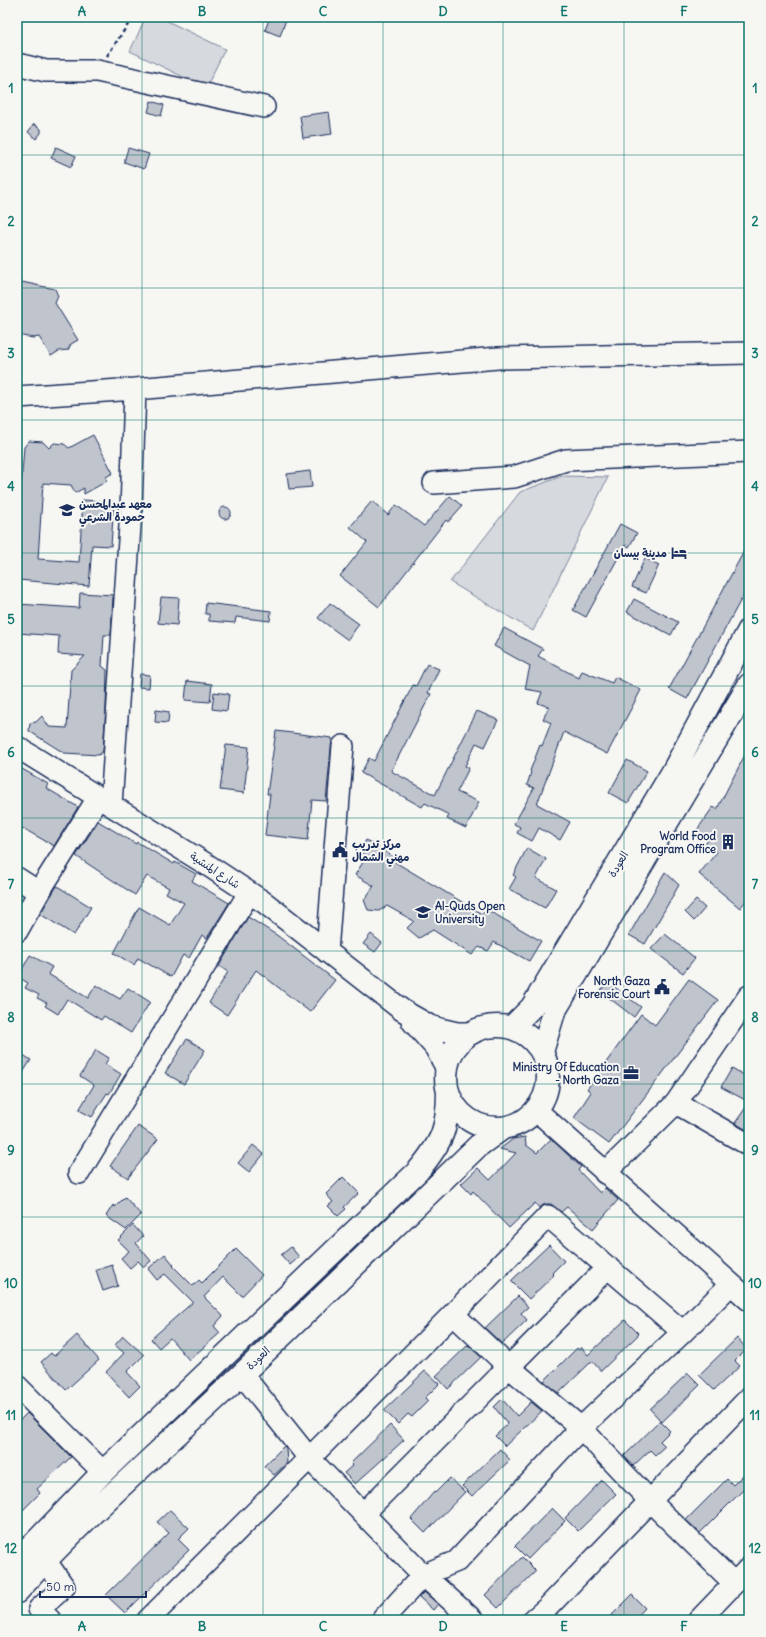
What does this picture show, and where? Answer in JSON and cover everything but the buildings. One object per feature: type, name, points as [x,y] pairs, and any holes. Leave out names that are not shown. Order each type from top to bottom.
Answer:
[{"type":"main road","name":"العودة","points":[[511,1028],[532,1007],[620,860],[672,773],[749,630]]},
{"type":"main road","name":"العودة","points":[[542,1052],[554,1012],[749,685]]},
{"type":"main road","points":[[17,1561],[103,1472],[418,1171],[434,1152],[444,1132],[448,1116],[447,1070],[454,1049],[461,1041],[472,1033],[491,1027],[511,1028],[517,1030],[542,1052],[548,1069],[548,1082],[545,1095],[536,1110],[524,1121],[503,1128],[486,1127],[466,1118],[458,1110],[448,1091]]},
{"type":"main road","name":"العودة","points":[[17,1592],[45,1560],[124,1483],[242,1374],[473,1151],[503,1128]]},
{"type":"street","points":[[17,64],[46,71],[97,71],[264,106]]},
{"type":"street","points":[[17,397],[136,389],[498,358],[749,353]]},
{"type":"street","points":[[17,931],[39,892],[104,801],[131,511],[136,389]]},
{"type":"street","points":[[434,483],[514,477],[566,460],[749,452]]},
{"type":"street","points":[[327,952],[343,746]]},
{"type":"street","name":"شارع المنشية","points":[[17,747],[249,892],[402,1010],[430,1026],[457,1033],[472,1033]]},
{"type":"street","points":[[17,878],[39,892]]},
{"type":"street","points":[[79,1173],[249,892]]},
{"type":"street","points":[[605,1173],[676,1103],[749,996]]},
{"type":"street","name":"شارع المنشية","points":[[402,1010],[430,1040],[447,1070]]},
{"type":"street","points":[[676,1103],[749,1145]]},
{"type":"street","points":[[536,1110],[749,1300]]},
{"type":"street","points":[[148,1620],[453,1314],[548,1216],[683,1332]]},
{"type":"street","points":[[364,1513],[508,1366],[608,1267]]},
{"type":"street","points":[[382,1620],[423,1575],[457,1561],[581,1428],[683,1332],[731,1284]]},
{"type":"street","points":[[453,1314],[508,1366],[581,1428],[651,1502],[734,1583]]},
{"type":"street","points":[[242,1374],[309,1458],[423,1575],[473,1620]]},
{"type":"street","points":[[17,1386],[103,1472]]},
{"type":"street","points":[[547,1616],[749,1398]]},
{"type":"street","points":[[39,1616],[64,1587],[45,1560]]},
{"type":"street","points":[[699,1620],[749,1568]]},
{"type":"path","points":[[97,71],[133,17]]},
{"type":"shaded area","points":[[146,17],[159,17],[225,49],[206,88],[130,51]]},
{"type":"shaded area","points":[[562,476],[608,477],[533,631],[450,582],[520,492]]},
{"type":"place","name":"معهد عبدالمحسن حمودة الشرعي","points":[[67,510]]},
{"type":"place","name":"مدينة بيسان","points":[[679,553]]},
{"type":"place","name":"World Food Program Office","points":[[728,842]]},
{"type":"place","name":"مركز تدريب مهني الشمال","points":[[340,850]]},
{"type":"place","name":"Al-Quds Open University","points":[[423,912]]},
{"type":"place","name":"North Gaza Forensic Court","points":[[662,987]]},
{"type":"place","name":"Ministry Of Education - North Gaza","points":[[631,1073]]}]
